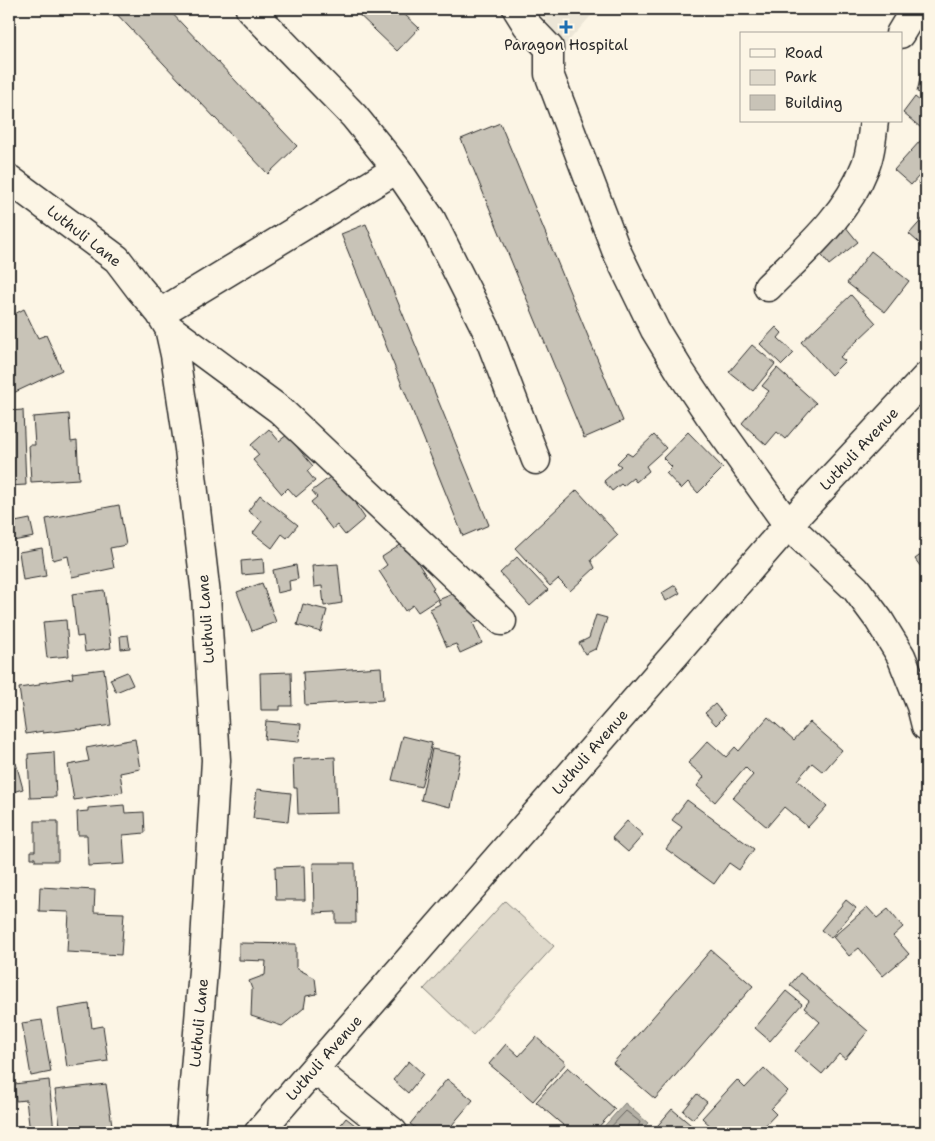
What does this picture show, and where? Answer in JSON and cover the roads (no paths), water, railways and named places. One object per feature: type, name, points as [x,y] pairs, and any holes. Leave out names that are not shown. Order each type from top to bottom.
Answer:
[{"type":"street","points":[[250,9],[354,116],[398,169],[431,219],[486,329],[536,460]]},
{"type":"street","points":[[517,9],[527,25],[549,48],[549,74],[616,250],[655,330],[708,413],[788,525],[856,589],[879,620],[901,656],[921,706],[926,726]]},
{"type":"street","points":[[901,32],[915,9]]},
{"type":"street","points":[[768,287],[827,227],[849,198],[866,166],[874,122]]},
{"type":"street","points":[[398,169],[165,320],[280,410],[502,621]]},
{"type":"street","name":"Luthuli Lane","points":[[9,179],[117,259],[165,320],[175,354],[189,450],[206,595],[216,760],[204,958],[190,1132]]},
{"type":"street","name":"Luthuli Avenue","points":[[259,1132],[788,525],[926,377]]},
{"type":"street","points":[[314,1069],[393,1132]]},
{"type":"water","points":[[625,1103],[648,1123],[639,1132],[599,1132]]},
{"type":"place","name":"Paragon Hospital","points":[[566,27]]}]
